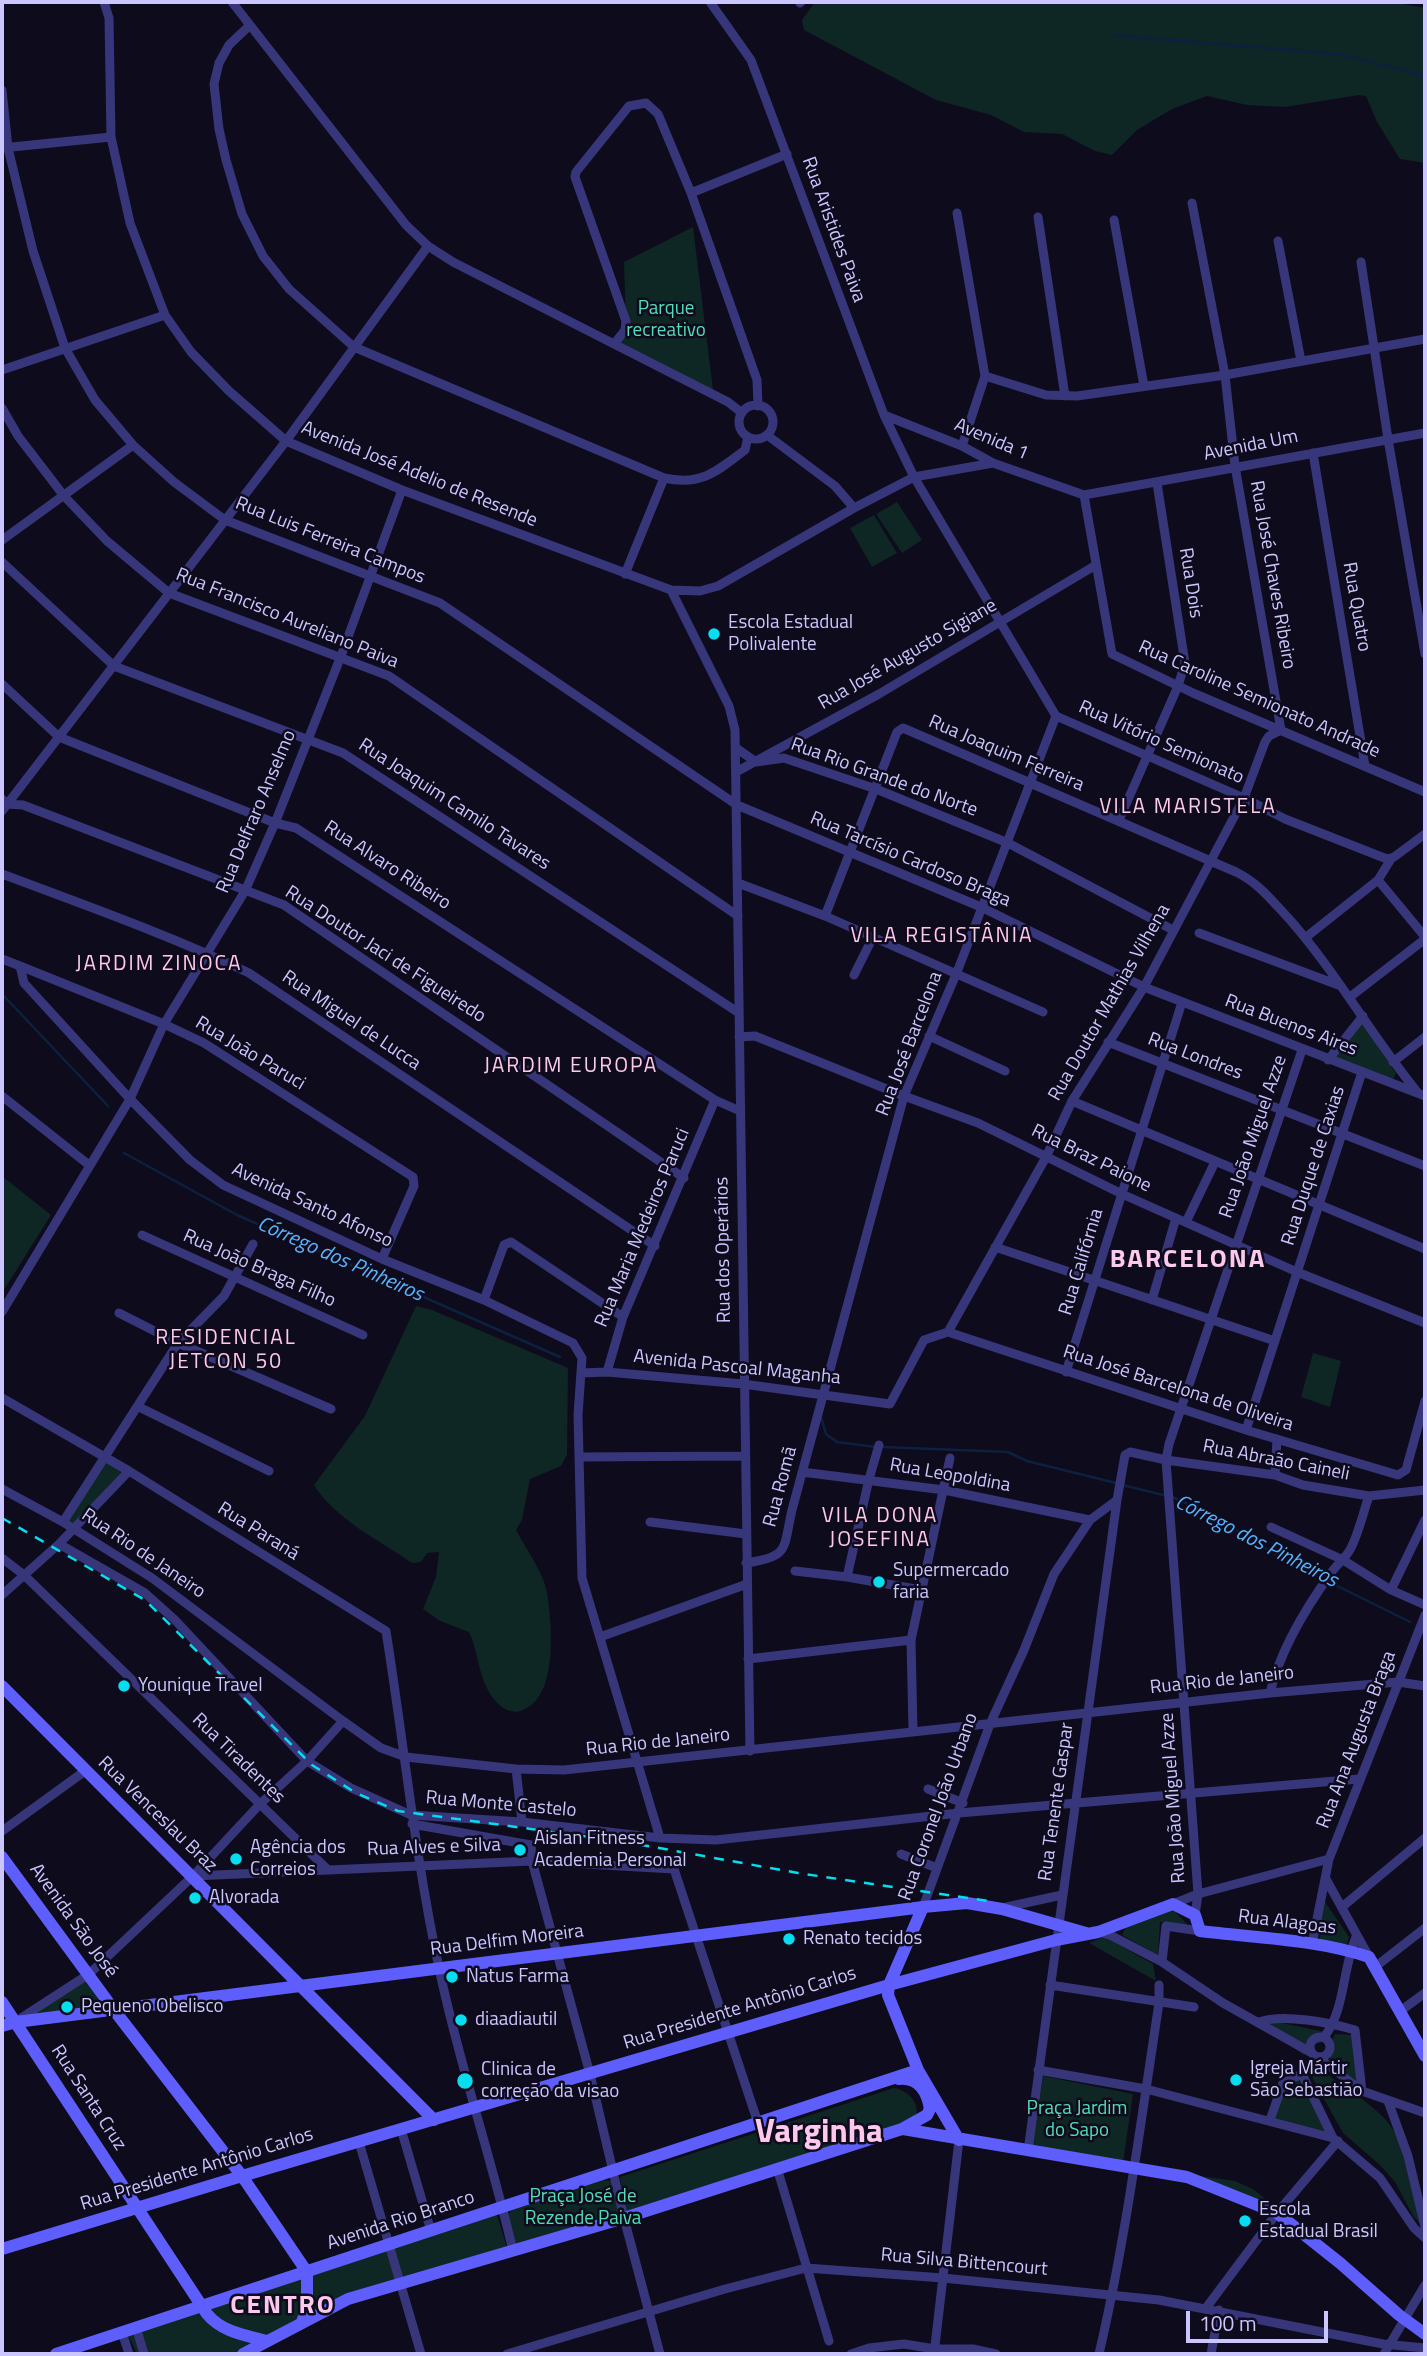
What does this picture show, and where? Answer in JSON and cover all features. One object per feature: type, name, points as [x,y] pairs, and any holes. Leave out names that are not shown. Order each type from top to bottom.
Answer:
[{"type":"main road","name":"Rua Venceslau Braz","points":[[2,1686],[434,2120]]},
{"type":"main road","name":"Avenida São José","points":[[2,1857],[114,2010],[242,2176],[307,2272]]},
{"type":"main road","name":"Rua Delfim Moreira","points":[[2,2026],[300,1985],[967,1903],[1002,1909],[1094,1933]]},
{"type":"main road","points":[[1173,1904],[1195,1915],[1200,1931]]},
{"type":"main road","name":"Rua Presidente Antônio Carlos","points":[[2,2249],[889,1985],[1056,1940],[1094,1933],[1173,1904]]},
{"type":"main road","name":"Rua Coronel João Urbano","points":[[889,1985],[923,1907]]},
{"type":"main road","name":"Rua Alagoas","points":[[1200,1931],[1349,1950],[1372,1962]]},
{"type":"main road","points":[[1372,1962],[1425,2056]]},
{"type":"main road","points":[[889,1985],[888,1995],[918,2070],[959,2140]]},
{"type":"main road","name":"Rua Santa Cruz","points":[[2,2002],[201,2306],[215,2323],[225,2329],[267,2341]]},
{"type":"main road","name":"Avenida Rio Branco","points":[[56,2354],[918,2070]]},
{"type":"main road","points":[[243,2354],[348,2299],[624,2218],[902,2129],[927,2115],[929,2104],[923,2089],[913,2080],[892,2080]]},
{"type":"main road","points":[[902,2129],[1186,2177],[1277,2213],[1425,2334]]},
{"type":"main road","points":[[302,2322],[307,2308],[307,2272]]},
{"type":"street","name":"Avenida José Adelio de Resende","points":[[104,2],[109,18],[111,137],[130,223],[165,315],[191,352],[229,391],[286,441],[402,490],[625,574],[671,590],[700,591],[718,586],[914,477],[993,463]]},
{"type":"street","points":[[232,2],[406,225],[428,246],[453,262],[728,402],[742,413]]},
{"type":"street","name":"Rua Aristides Paiva","points":[[710,2],[751,60],[884,415],[914,477]]},
{"type":"street","points":[[250,25],[229,45],[219,63],[214,84],[226,160],[242,214],[263,256],[289,289],[354,348],[664,478],[681,482],[703,478],[745,450],[748,437]]},
{"type":"street","name":"Rua Luis Ferreira Campos","points":[[2,90],[5,148],[33,251],[65,348],[95,400],[133,445],[174,482],[225,520],[440,603],[737,805]]},
{"type":"street","points":[[615,343],[625,330],[626,321],[576,184],[576,172],[629,106],[646,103],[658,114],[691,193],[757,380],[758,406]]},
{"type":"street","points":[[5,148],[111,137]]},
{"type":"street","points":[[691,193],[786,154]]},
{"type":"street","name":"Rua José Chaves Ribeiro","points":[[1192,203],[1225,375],[1235,466],[1281,730]]},
{"type":"street","points":[[957,213],[985,376],[962,446]]},
{"type":"street","points":[[1038,217],[1065,396]]},
{"type":"street","points":[[1114,220],[1143,386]]},
{"type":"street","points":[[1278,241],[1301,361]]},
{"type":"street","points":[[4,805],[286,441],[428,246]]},
{"type":"street","points":[[1362,262],[1388,439],[1425,654]]},
{"type":"street","points":[[2,370],[165,315]]},
{"type":"street","points":[[985,376],[1046,395],[1065,396],[1225,375],[1425,339]]},
{"type":"street","points":[[758,406],[767,410],[772,418],[772,427],[767,435],[758,439],[748,437],[739,426],[742,413],[749,407],[758,406]]},
{"type":"street","name":"Rua Francisco Aureliano Paiva","points":[[2,408],[18,436],[64,496],[107,541],[169,593],[390,676],[738,916]]},
{"type":"street","name":"Avenida 1","points":[[884,415],[962,446],[993,463],[1084,495]]},
{"type":"street","name":"Avenida Um","points":[[1084,495],[1157,484],[1235,466],[1425,433]]},
{"type":"street","points":[[767,435],[835,486],[854,508]]},
{"type":"street","points":[[2,540],[133,445]]},
{"type":"street","name":"Rua Quatro","points":[[1313,453],[1365,766]]},
{"type":"street","name":"Rua Vitório Semionato","points":[[914,477],[1056,716],[1244,798],[1285,819],[1391,859]]},
{"type":"street","points":[[625,574],[664,478]]},
{"type":"street","name":"Rua Dois","points":[[1119,820],[1178,687],[1185,663],[1157,484]]},
{"type":"street","name":"Rua Delfraro Anselmo","points":[[2,1312],[130,1099],[164,1024],[245,891],[275,823],[372,578],[402,490]]},
{"type":"street","name":"Rua Caroline Semionato Andrade","points":[[1084,495],[1112,654],[1178,687],[1425,792]]},
{"type":"street","name":"Rua Joaquim Camilo Tavares","points":[[2,562],[114,666],[343,753],[739,1013]]},
{"type":"street","name":"Rua José Augusto Sigiane","points":[[736,772],[879,694],[1096,565]]},
{"type":"street","points":[[671,590],[729,706],[736,748],[756,762]]},
{"type":"street","name":"Rua Alvaro Ribeiro","points":[[2,684],[59,737],[275,823],[296,828],[715,1100],[740,1111]]},
{"type":"street","name":"Rua José Barcelona","points":[[824,1395],[904,1096],[957,972],[1056,716]]},
{"type":"street","name":"Rua Joaquim Ferreira","points":[[876,789],[897,732],[904,728],[1248,878],[1260,886],[1305,938],[1343,987],[1393,1062],[1422,1095]]},
{"type":"street","name":"Rua Doutor Mathias Vilhena","points":[[948,1332],[1046,1157],[1072,1101],[1144,987],[1244,798],[1265,742],[1269,736],[1281,730]]},
{"type":"street","name":"Rua dos Operários","points":[[736,748],[750,1751]]},
{"type":"street","name":"Rua Rio Grande do Norte","points":[[756,762],[783,758],[876,789],[1008,843],[1172,930]]},
{"type":"street","points":[[825,916],[876,789]]},
{"type":"street","name":"Rua Doutor Jaci de Figueiredo","points":[[4,805],[23,805],[284,905],[684,1178]]},
{"type":"street","name":"Rua Tarcísio Cardoso Braga","points":[[737,805],[981,907],[1144,987]]},
{"type":"street","points":[[1305,938],[1378,880],[1391,859],[1425,834]]},
{"type":"street","name":"Rua Miguel de Lucca","points":[[2,874],[206,953],[249,973],[655,1246]]},
{"type":"street","points":[[1350,997],[1425,938],[1378,880]]},
{"type":"street","points":[[738,883],[825,916],[1043,1012]]},
{"type":"street","points":[[1199,933],[1343,987]]},
{"type":"street","points":[[853,975],[873,937]]},
{"type":"street","points":[[2,959],[20,966]]},
{"type":"street","name":"Rua João Paruci","points":[[20,966],[204,1043],[413,1177],[414,1186],[382,1259]]},
{"type":"street","name":"Avenida Santo Afonso","points":[[20,966],[23,984],[190,1160],[223,1185],[382,1259],[484,1300],[573,1343],[582,1357],[581,1373]]},
{"type":"street","name":"Rua Buenos Aires","points":[[1144,987],[1422,1095]]},
{"type":"street","name":"Rua Califórnia","points":[[1066,1372],[1182,1002]]},
{"type":"street","points":[[1328,1060],[1363,1016]]},
{"type":"street","name":"Rua Braz Paione","points":[[739,1037],[755,1036],[978,1124],[1122,1194],[1297,1272],[1425,1323]]},
{"type":"street","points":[[929,1036],[1005,1071]]},
{"type":"street","points":[[1393,1062],[1425,1037]]},
{"type":"street","name":"Rua Londres","points":[[1108,1042],[1425,1166]]},
{"type":"street","name":"Rua João Miguel Azze","points":[[1198,1894],[1166,1460],[1169,1444],[1302,1050]]},
{"type":"street","name":"Rua Duque de Caxias","points":[[1246,1430],[1362,1072]]},
{"type":"street","points":[[2,1096],[89,1165]]},
{"type":"street","name":"Rua Maria Medeiros Paruci","points":[[607,1372],[623,1317],[715,1100]]},
{"type":"street","points":[[1072,1101],[1425,1249]]},
{"type":"street","points":[[1186,1222],[1215,1162]]},
{"type":"street","points":[[1152,1300],[1176,1218]]},
{"type":"street","name":"Rua João Braga Filho","points":[[142,1236],[363,1335]]},
{"type":"street","points":[[484,1300],[504,1245],[511,1242],[623,1317]]},
{"type":"street","points":[[63,1522],[104,1456],[139,1408],[151,1383],[178,1343],[224,1296],[253,1244]]},
{"type":"street","points":[[995,1247],[1275,1341]]},
{"type":"street","points":[[119,1313],[178,1343],[331,1409]]},
{"type":"street","name":"Avenida Pascoal Maganha","points":[[581,1373],[607,1372],[743,1384],[890,1404],[924,1340],[948,1332]]},
{"type":"street","name":"Rua José Barcelona de Oliveira","points":[[948,1332],[1246,1430],[1398,1475],[1406,1470],[1425,1401]]},
{"type":"street","points":[[581,1373],[578,1415],[582,1578],[660,1838]]},
{"type":"street","name":"Rua Romã","points":[[746,1563],[770,1560],[783,1549],[824,1395]]},
{"type":"street","name":"Rua Paraná","points":[[2,1398],[129,1471],[386,1631],[406,1757],[411,1820],[439,1968],[513,2251]]},
{"type":"street","points":[[139,1408],[269,1471]]},
{"type":"street","points":[[1275,1475],[1277,1439]]},
{"type":"street","points":[[847,1577],[869,1479],[880,1445]]},
{"type":"street","name":"Rua Abraão Caineli","points":[[1124,1457],[1130,1452],[1166,1460],[1275,1475],[1303,1485],[1369,1496],[1425,1490]]},
{"type":"street","points":[[579,1457],[745,1456]]},
{"type":"street","name":"Rua Tenente Gaspar","points":[[1028,2151],[1124,1457]]},
{"type":"street","points":[[913,1731],[911,1640],[950,1458]]},
{"type":"street","points":[[2,1595],[59,1544],[129,1471]]},
{"type":"street","name":"Rua Leopoldina","points":[[802,1472],[944,1490],[1090,1520]]},
{"type":"street","name":"Rua Rio de Janeiro","points":[[2,1489],[63,1522],[152,1578],[381,1748],[406,1757],[516,1769],[564,1770],[1270,1693],[1398,1682],[1425,1686]]},
{"type":"street","points":[[1270,1693],[1275,1672],[1295,1630],[1332,1570],[1342,1561],[1358,1530],[1369,1496]]},
{"type":"street","name":"Rua Coronel João Urbano","points":[[923,1907],[990,1724],[1024,1650],[1054,1574],[1090,1520],[1116,1500]]},
{"type":"street","points":[[1391,1590],[1425,1520]]},
{"type":"street","points":[[650,1522],[746,1534]]},
{"type":"street","points":[[1271,1527],[1425,1605]]},
{"type":"street","name":"Rua Monte Castelo","points":[[59,1544],[145,1593],[175,1620],[307,1761],[345,1785],[411,1820],[522,1822],[660,1838],[716,1840],[959,1813],[1359,1779]]},
{"type":"street","name":"Rua Tiradentes","points":[[2,1558],[24,1576],[328,1870]]},
{"type":"street","points":[[795,1571],[921,1590]]},
{"type":"street","points":[[600,1637],[747,1584]]},
{"type":"street","name":"Rua Ana Augusta Braga","points":[[1312,1944],[1329,1859],[1425,1615]]},
{"type":"street","points":[[748,1659],[911,1640]]},
{"type":"street","points":[[16,2022],[89,1974],[193,1876],[343,1721]]},
{"type":"street","points":[[516,1769],[522,1822]]},
{"type":"street","points":[[2,1831],[85,1771]]},
{"type":"street","points":[[928,1789],[963,1803]]},
{"type":"street","points":[[411,1820],[530,1843],[660,2354]]},
{"type":"street","points":[[1342,1907],[1425,1838]]},
{"type":"street","points":[[901,1854],[937,1868]]},
{"type":"street","points":[[1173,1904],[1198,1894],[1329,1859]]},
{"type":"street","name":"Rua Alves e Silva","points":[[193,1876],[533,1861],[668,1868],[676,1870],[697,1937]]},
{"type":"street","points":[[1326,1880],[1372,1962],[1425,1928]]},
{"type":"street","points":[[1195,1915],[1198,1894]]},
{"type":"street","name":"Rua Delfim Moreira","points":[[1002,1909],[1062,1895]]},
{"type":"street","name":"Rua Alagoas","points":[[1161,1962],[1164,1927],[1168,1925],[1200,1931]]},
{"type":"street","points":[[1094,1933],[1110,1936],[1161,1962],[1223,2003],[1316,2056],[1362,2091],[1425,2113]]},
{"type":"street","points":[[1316,2056],[1310,2049],[1312,2041],[1324,2037],[1334,2025],[1349,1950],[1357,1935]]},
{"type":"street","points":[[697,1937],[758,2123]]},
{"type":"street","points":[[1099,2354],[1113,2295],[1135,2168],[1159,2003],[1159,1985]]},
{"type":"street","points":[[1050,1986],[1194,2007]]},
{"type":"street","points":[[1399,2012],[1425,1993]]},
{"type":"street","points":[[1259,2022],[1275,2018],[1353,2029],[1357,2033],[1362,2091]]},
{"type":"street","points":[[1270,2120],[1281,2086],[1302,2074],[1316,2056],[1328,2053],[1330,2044],[1324,2037]]},
{"type":"street","points":[[1038,2070],[1146,2089],[1336,2139]]},
{"type":"street","points":[[1302,2074],[1336,2139],[1380,2178],[1414,2228],[1425,2238]]},
{"type":"street","points":[[1388,2101],[1411,2167],[1425,2227]]},
{"type":"street","points":[[401,2129],[431,2231]]},
{"type":"street","points":[[1206,2308],[1336,2139]]},
{"type":"street","points":[[935,2352],[959,2140]]},
{"type":"street","points":[[359,2142],[421,2354]]},
{"type":"street","points":[[777,2168],[829,2341]]},
{"type":"street","name":"Rua Silva Bittencourt","points":[[507,2354],[540,2350],[725,2289],[806,2268],[1113,2295],[1219,2310],[1391,2344],[1425,2348]]},
{"type":"street","points":[[1384,2354],[1425,2285]]},
{"type":"street","points":[[1211,2354],[1219,2310]]},
{"type":"street","points":[[135,2327],[144,2354]]},
{"type":"street","points":[[122,2332],[129,2354]]},
{"type":"street","points":[[850,2354],[869,2348],[904,2344],[935,2352],[973,2349],[996,2354]]},
{"type":"green space","points":[[815,2],[1392,2],[1425,8],[1425,163],[1400,159],[1377,122],[1366,96],[1359,95],[1285,107],[1247,105],[1207,96],[1172,109],[1137,130],[1112,155],[1095,151],[1062,134],[1024,132],[991,115],[936,100],[804,30],[802,20]]},
{"type":"green space","name":"Parque recreativo","points":[[693,227],[713,390],[620,342],[626,325],[624,262]]},
{"type":"green space","points":[[897,502],[922,540],[902,553],[876,514]]},
{"type":"green space","points":[[874,515],[897,553],[872,567],[850,528]]},
{"type":"green space","points":[[1360,1021],[1396,1073],[1391,1080],[1333,1056]]},
{"type":"green space","points":[[2,1176],[51,1215],[2,1293]]},
{"type":"green space","points":[[416,1306],[432,1310],[568,1368],[567,1455],[561,1466],[530,1479],[522,1520],[516,1530],[544,1581],[551,1628],[547,1679],[532,1704],[520,1711],[505,1709],[493,1698],[484,1682],[469,1632],[440,1621],[423,1609],[436,1577],[439,1552],[427,1553],[421,1562],[412,1563],[346,1519],[314,1485],[365,1416]]},
{"type":"green space","points":[[1313,1353],[1341,1361],[1330,1407],[1301,1397]]},
{"type":"green space","points":[[106,1460],[124,1472],[73,1525],[67,1522]]},
{"type":"green space","points":[[1323,1899],[1349,1937],[1347,1945],[1320,1942]]},
{"type":"green space","points":[[1173,1910],[1188,1925],[1160,1922],[1158,1955],[1122,1935],[1126,1927]]},
{"type":"green space","points":[[1107,1938],[1153,1964],[1156,1981],[1089,1943]]},
{"type":"green space","points":[[85,1980],[109,2009],[22,2019]]},
{"type":"green space","points":[[1272,2021],[1331,2033],[1320,2043],[1310,2045],[1304,2055],[1261,2025]]},
{"type":"green space","points":[[1335,2034],[1356,2035],[1357,2088],[1337,2071],[1330,2059]]},
{"type":"green space","points":[[1321,2070],[1370,2105],[1392,2128],[1408,2163],[1423,2226],[1413,2216],[1395,2182],[1343,2133],[1312,2077]]},
{"type":"green space","name":"Praça Jardim do Sapo","points":[[1043,2076],[1133,2094],[1123,2163],[1032,2152]]},
{"type":"green space","points":[[1302,2077],[1329,2134],[1273,2119],[1282,2089]]},
{"type":"green space","points":[[894,2088],[900,2089],[913,2099],[917,2109],[914,2120],[626,2211],[620,2177]]},
{"type":"green space","points":[[1181,2173],[1235,2181],[1253,2189],[1276,2207]]},
{"type":"green space","name":"Praça José de Rezende Paiva","points":[[602,2180],[612,2181],[619,2216],[515,2248],[506,2216],[512,2210]]},
{"type":"green space","name":"Praça José de Rezende Paiva","points":[[497,2215],[508,2251],[312,2316],[308,2277]]},
{"type":"green space","points":[[302,2278],[302,2320],[239,2354],[137,2354],[128,2335]]},
{"type":"waterway","points":[[1111,35],[1339,54],[1425,76]]},
{"type":"waterway","name":"Córrego dos Pinheiros","points":[[2,994],[108,1106]]},
{"type":"waterway","name":"Córrego dos Pinheiros","points":[[124,1153],[237,1215],[560,1357]]},
{"type":"waterway","name":"Córrego dos Pinheiros","points":[[821,1417],[826,1434],[837,1442],[876,1447]]},
{"type":"waterway","name":"Córrego dos Pinheiros","points":[[883,1447],[1008,1452],[1027,1461],[1116,1483]]},
{"type":"waterway","name":"Córrego dos Pinheiros","points":[[1122,1485],[1172,1497],[1209,1513],[1279,1557],[1410,1622]]},
{"type":"railway","points":[[2,1518],[145,1600],[312,1765],[356,1793],[398,1811],[620,1841],[798,1873],[995,1902]]},
{"type":"place","name":"Escola Estadual Polivalente","points":[[714,634]]},
{"type":"place","name":"Supermercado faria","points":[[879,1582]]},
{"type":"place","name":"Younique Travel","points":[[124,1686]]},
{"type":"place","name":"Aislan Fitness Academia Personal","points":[[520,1850]]},
{"type":"place","name":"Agência dos Correios","points":[[236,1859]]},
{"type":"place","name":"Alvorada","points":[[195,1898]]},
{"type":"place","name":"Renato tecidos","points":[[789,1939]]},
{"type":"place","name":"Natus Farma","points":[[452,1977]]},
{"type":"place","name":"Pequeno Obelisco","points":[[67,2007]]},
{"type":"place","name":"diaadiautil","points":[[461,2020]]},
{"type":"place","name":"Igreja Mártir São Sebastião","points":[[1236,2080]]},
{"type":"place","name":"Clinica de correção da visao","points":[[465,2081]]},
{"type":"place","name":"Escola Estadual Brasil","points":[[1245,2221]]},
{"type":"district","name":"VILA MARISTELA","points":[[1188,808]]},
{"type":"district","name":"VILA REGISTÂNIA","points":[[942,937]]},
{"type":"district","name":"JARDIM ZINOCA","points":[[159,965]]},
{"type":"district","name":"JARDIM EUROPA","points":[[571,1067]]},
{"type":"district","name":"BARCELONA","points":[[1188,1261]]},
{"type":"district","name":"RESIDENCIAL JETCON 50","points":[[226,1351]]},
{"type":"district","name":"VILA DONA JOSEFINA","points":[[880,1529]]},
{"type":"district","name":"Varginha","points":[[819,2134]]},
{"type":"district","name":"CENTRO","points":[[283,2307]]}]
